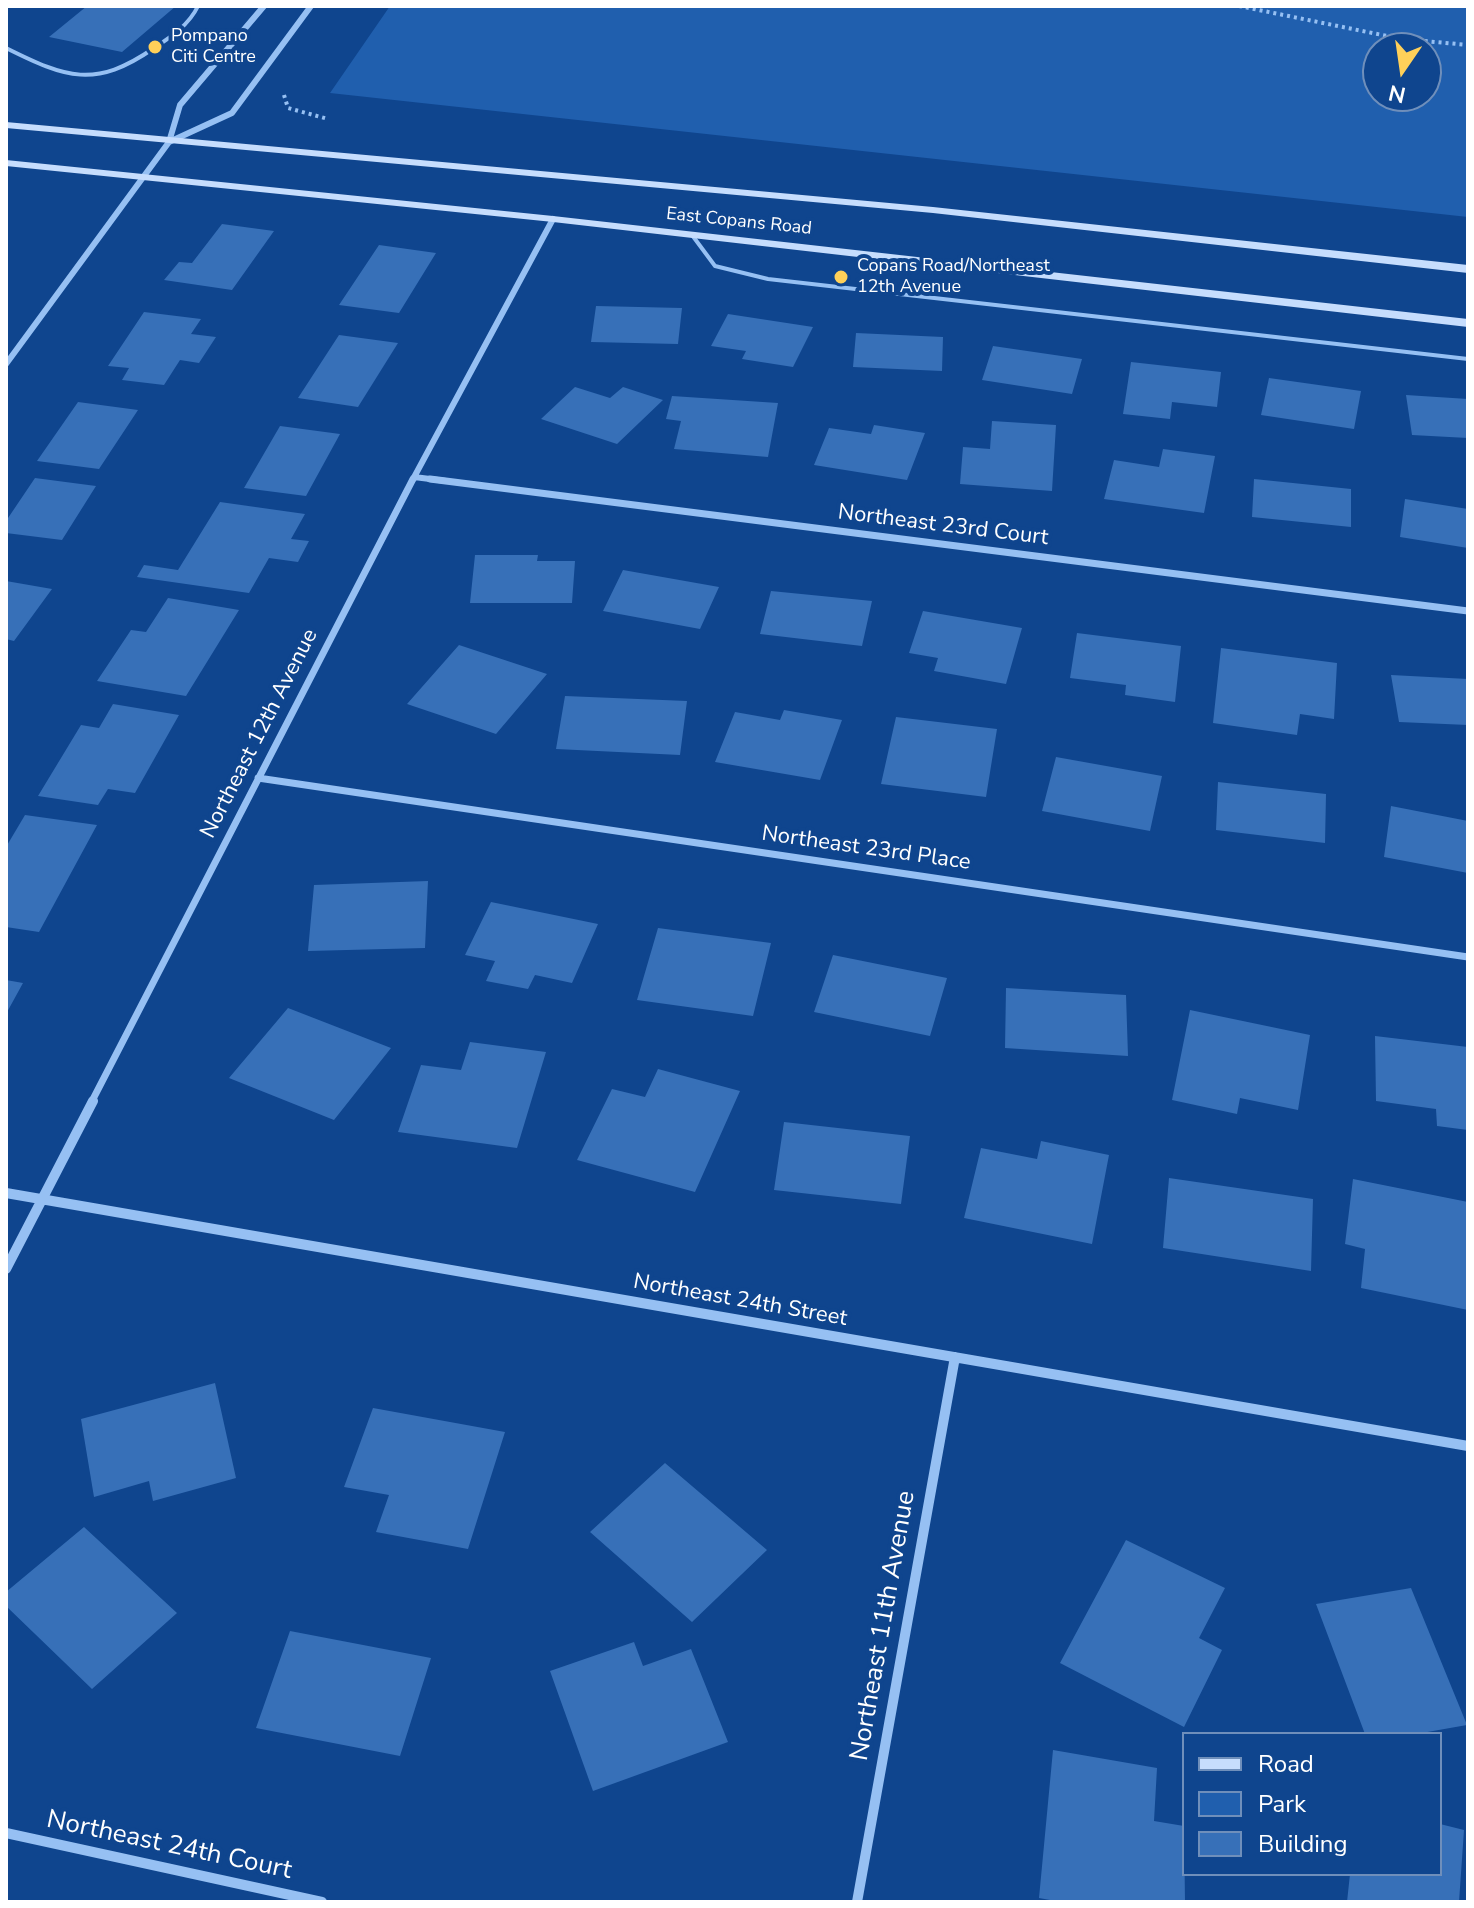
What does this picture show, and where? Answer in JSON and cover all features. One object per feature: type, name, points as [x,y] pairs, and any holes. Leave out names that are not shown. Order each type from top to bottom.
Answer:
[{"type":"main road","name":"East Copans Road","points":[[6,125],[918,208],[1468,269]]},
{"type":"main road","name":"East Copans Road","points":[[6,163],[553,219],[1468,323]]},
{"type":"street","points":[[8,360],[169,142],[180,105],[264,6]]},
{"type":"street","points":[[169,142],[232,113],[311,6]]},
{"type":"street","name":"Northeast 12th Avenue","points":[[6,1269],[414,477],[553,219]]},
{"type":"street","name":"Northeast 23rd Court","points":[[414,477],[1468,611]]},
{"type":"street","name":"Northeast 23rd Place","points":[[258,778],[1468,957]]},
{"type":"street","name":"Northeast 24th Street","points":[[6,1193],[1468,1446]]},
{"type":"street","name":"Northeast 11th Avenue","points":[[857,1902],[955,1357]]},
{"type":"street","name":"Northeast 24th Court","points":[[6,1833],[322,1902]]},
{"type":"lane","points":[[6,48],[49,70],[80,76],[109,76],[129,68],[179,30],[198,6]]},
{"type":"lane","points":[[692,235],[715,266],[759,277],[1468,359]]},
{"type":"path","points":[[1239,6],[1402,39],[1468,45]]},
{"type":"path","points":[[283,92],[288,108],[336,120]]},
{"type":"green space","points":[[390,6],[1468,6],[1468,217],[330,93]]},
{"type":"building","points":[[87,6],[176,6],[122,52],[49,37]]},
{"type":"building","points":[[222,224],[274,231],[232,290],[164,280],[179,262],[192,263]]},
{"type":"building","points":[[379,245],[436,253],[399,313],[339,305]]},
{"type":"building","points":[[596,306],[682,308],[678,344],[591,342]]},
{"type":"building","points":[[144,312],[201,319],[191,334],[216,337],[199,363],[180,360],[164,385],[122,380],[129,368],[108,366]]},
{"type":"building","points":[[728,314],[813,327],[793,367],[742,359],[746,351],[711,346]]},
{"type":"building","points":[[856,333],[943,337],[942,371],[853,367]]},
{"type":"building","points":[[339,335],[398,343],[358,407],[298,398]]},
{"type":"building","points":[[993,346],[1082,359],[1072,394],[982,380]]},
{"type":"building","points":[[1131,362],[1221,372],[1217,407],[1172,402],[1170,419],[1123,414]]},
{"type":"building","points":[[1269,378],[1361,391],[1354,429],[1261,415]]},
{"type":"building","points":[[575,387],[610,398],[623,387],[663,400],[617,444],[541,419]]},
{"type":"building","points":[[1406,395],[1468,399],[1468,438],[1412,435]]},
{"type":"building","points":[[672,396],[778,403],[768,457],[674,449],[681,421],[666,419]]},
{"type":"building","points":[[78,402],[138,410],[99,469],[37,461]]},
{"type":"building","points":[[992,421],[1056,425],[1052,491],[960,484],[963,447],[990,449]]},
{"type":"building","points":[[874,425],[925,433],[907,480],[814,465],[829,428],[871,434]]},
{"type":"building","points":[[280,426],[340,434],[306,496],[244,488]]},
{"type":"building","points":[[1163,449],[1215,456],[1204,513],[1104,499],[1114,460],[1159,467]]},
{"type":"building","points":[[35,478],[96,486],[62,540],[6,533],[6,521]]},
{"type":"building","points":[[1254,479],[1351,489],[1351,527],[1252,517]]},
{"type":"building","points":[[1405,499],[1468,509],[1468,548],[1400,537]]},
{"type":"building","points":[[220,502],[305,514],[291,539],[309,541],[298,562],[269,558],[249,593],[137,577],[144,565],[178,570]]},
{"type":"building","points":[[475,555],[538,555],[537,561],[575,561],[572,603],[470,603]]},
{"type":"building","points":[[623,570],[719,587],[700,629],[603,611]]},
{"type":"building","points":[[6,581],[52,589],[14,641],[6,639]]},
{"type":"building","points":[[771,591],[872,601],[862,646],[760,634]]},
{"type":"building","points":[[168,598],[239,610],[186,696],[97,681],[131,630],[146,632]]},
{"type":"building","points":[[923,611],[1022,628],[1006,684],[934,671],[938,658],[909,653]]},
{"type":"building","points":[[1077,633],[1181,646],[1175,702],[1125,695],[1126,685],[1070,678]]},
{"type":"building","points":[[459,645],[547,674],[496,734],[407,704]]},
{"type":"building","points":[[1221,648],[1337,663],[1334,719],[1300,714],[1297,735],[1213,723]]},
{"type":"building","points":[[1391,675],[1468,679],[1468,725],[1399,722]]},
{"type":"building","points":[[565,696],[687,701],[680,755],[556,749]]},
{"type":"building","points":[[113,704],[179,715],[135,793],[108,789],[98,805],[38,796],[81,725],[99,728]]},
{"type":"building","points":[[784,710],[842,720],[820,780],[715,762],[735,712],[780,720]]},
{"type":"building","points":[[896,717],[997,729],[986,797],[881,784]]},
{"type":"building","points":[[1056,757],[1162,776],[1150,831],[1042,811]]},
{"type":"building","points":[[1218,782],[1326,794],[1325,843],[1216,830]]},
{"type":"building","points":[[1391,806],[1468,821],[1468,873],[1384,857]]},
{"type":"building","points":[[25,815],[97,825],[39,932],[6,927],[6,847]]},
{"type":"building","points":[[428,881],[425,948],[308,951],[314,885]]},
{"type":"building","points":[[491,902],[598,924],[572,983],[535,975],[528,989],[486,981],[495,961],[465,955]]},
{"type":"building","points":[[658,928],[771,943],[753,1016],[637,1000]]},
{"type":"building","points":[[833,955],[947,978],[930,1036],[814,1012]]},
{"type":"building","points":[[6,980],[23,983],[6,1014]]},
{"type":"building","points":[[1006,988],[1126,995],[1128,1056],[1005,1048]]},
{"type":"building","points":[[288,1008],[391,1048],[334,1120],[229,1078]]},
{"type":"building","points":[[1190,1010],[1310,1035],[1298,1110],[1240,1098],[1237,1114],[1172,1100]]},
{"type":"building","points":[[1375,1036],[1468,1047],[1468,1130],[1437,1126],[1436,1109],[1376,1101]]},
{"type":"building","points":[[470,1042],[546,1052],[517,1148],[398,1132],[421,1065],[461,1070]]},
{"type":"building","points":[[658,1069],[740,1091],[695,1192],[577,1160],[612,1089],[645,1097]]},
{"type":"building","points":[[784,1122],[910,1136],[901,1204],[774,1190]]},
{"type":"building","points":[[1041,1141],[1109,1155],[1092,1244],[964,1218],[981,1148],[1037,1159]]},
{"type":"building","points":[[1169,1178],[1313,1199],[1311,1271],[1163,1248]]},
{"type":"building","points":[[1353,1179],[1468,1202],[1468,1310],[1361,1288],[1365,1249],[1345,1244]]},
{"type":"building","points":[[215,1383],[236,1478],[153,1501],[149,1481],[94,1497],[81,1419]]},
{"type":"building","points":[[373,1408],[505,1432],[468,1549],[376,1532],[389,1495],[344,1487]]},
{"type":"building","points":[[665,1463],[767,1550],[692,1622],[590,1532]]},
{"type":"building","points":[[84,1527],[177,1613],[92,1689],[6,1606],[6,1592]]},
{"type":"building","points":[[1126,1540],[1225,1588],[1199,1638],[1222,1650],[1184,1727],[1060,1663]]},
{"type":"building","points":[[1411,1588],[1467,1725],[1427,1732],[1364,1732],[1316,1604]]},
{"type":"building","points":[[290,1631],[431,1658],[400,1756],[256,1728]]},
{"type":"building","points":[[634,1642],[643,1666],[691,1649],[728,1742],[593,1791],[550,1671]]},
{"type":"building","points":[[1053,1750],[1157,1768],[1154,1821],[1182,1826],[1185,1902],[1061,1902],[1039,1898]]},
{"type":"building","points":[[1442,1824],[1464,1830],[1459,1902],[1347,1902],[1350,1876],[1442,1876]]},
{"type":"place","name":"Pompano Citi Centre","points":[[155,47]]},
{"type":"place","name":"Copans Road/Northeast 12th Avenue","points":[[841,277]]}]
